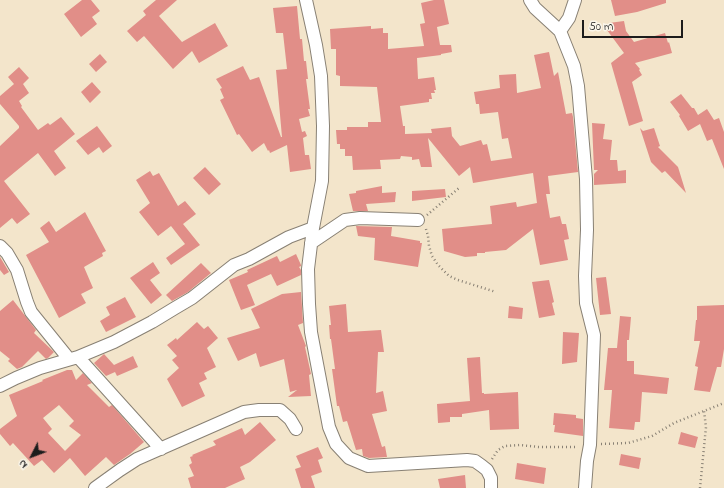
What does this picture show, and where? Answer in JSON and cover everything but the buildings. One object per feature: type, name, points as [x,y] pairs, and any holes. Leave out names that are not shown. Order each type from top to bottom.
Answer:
[{"type":"street","points":[[306,0],[316,44],[321,76],[323,119],[322,181],[313,228],[308,269],[309,304],[311,332],[329,427],[336,444],[349,458],[368,466],[467,460],[475,461],[486,470],[491,478],[491,488]]},
{"type":"street","points":[[530,0],[535,8],[560,31],[574,66],[578,86],[586,179],[588,230],[585,276],[586,303],[594,336],[590,446],[587,461],[585,488]]},
{"type":"street","points":[[560,31],[570,18],[575,0]]},
{"type":"street","points":[[311,243],[345,220],[360,218],[419,220]]},
{"type":"street","points":[[0,386],[40,368],[73,358],[114,342],[152,322],[192,298],[234,265],[249,259],[289,237],[313,228]]},
{"type":"street","points":[[0,246],[7,253],[17,270],[26,302],[31,312],[161,449]]},
{"type":"street","points":[[95,488],[137,459],[244,412],[280,410],[290,420],[296,429]]},
{"type":"path","points":[[459,188],[419,220],[424,225],[426,230],[432,256],[438,265],[449,276],[496,292]]},
{"type":"path","points":[[486,470],[498,450],[506,446],[590,446],[628,443],[652,436],[674,423],[724,403]]},
{"type":"path","points":[[700,488],[706,427],[704,410]]}]
